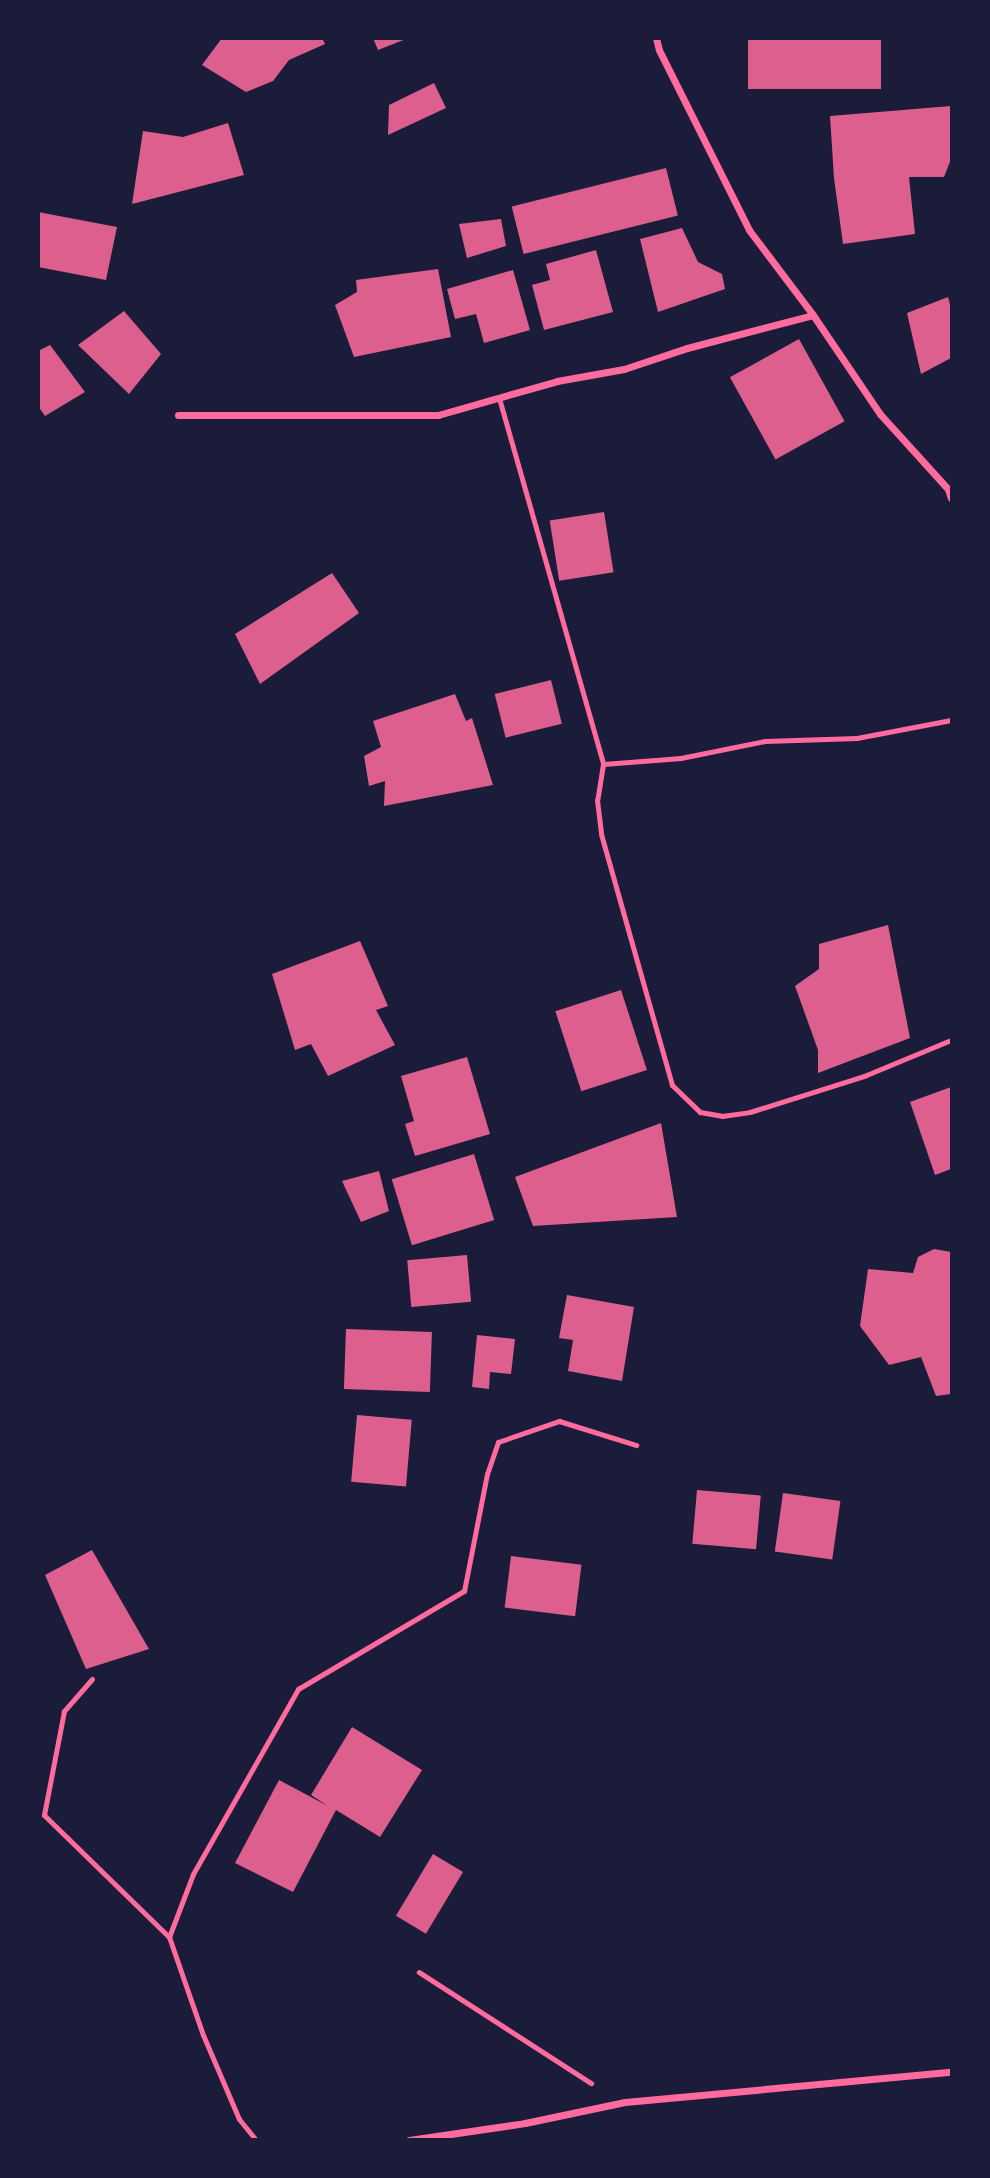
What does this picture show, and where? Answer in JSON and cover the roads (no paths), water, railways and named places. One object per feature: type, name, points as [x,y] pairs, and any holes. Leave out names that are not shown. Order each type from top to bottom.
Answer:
[{"type":"street","points":[[656,38],[659,50],[750,230],[813,315],[880,414],[948,489],[951,498]]},
{"type":"street","points":[[178,415],[438,415],[557,381],[624,369],[687,348],[813,315]]},
{"type":"street","points":[[409,2140],[525,2123],[625,2102],[951,2073]]},
{"type":"lane","points":[[499,398],[603,764],[597,800],[601,834],[672,1085],[700,1112],[722,1115],[750,1112],[864,1076],[951,1040]]},
{"type":"lane","points":[[603,764],[681,758],[765,741],[857,738],[951,720]]},
{"type":"lane","points":[[169,1937],[194,1874],[298,1689],[464,1591],[487,1474],[498,1442],[559,1422],[636,1445]]},
{"type":"lane","points":[[92,1679],[64,1711],[44,1815],[169,1937],[203,2035],[239,2119],[256,2140]]}]
